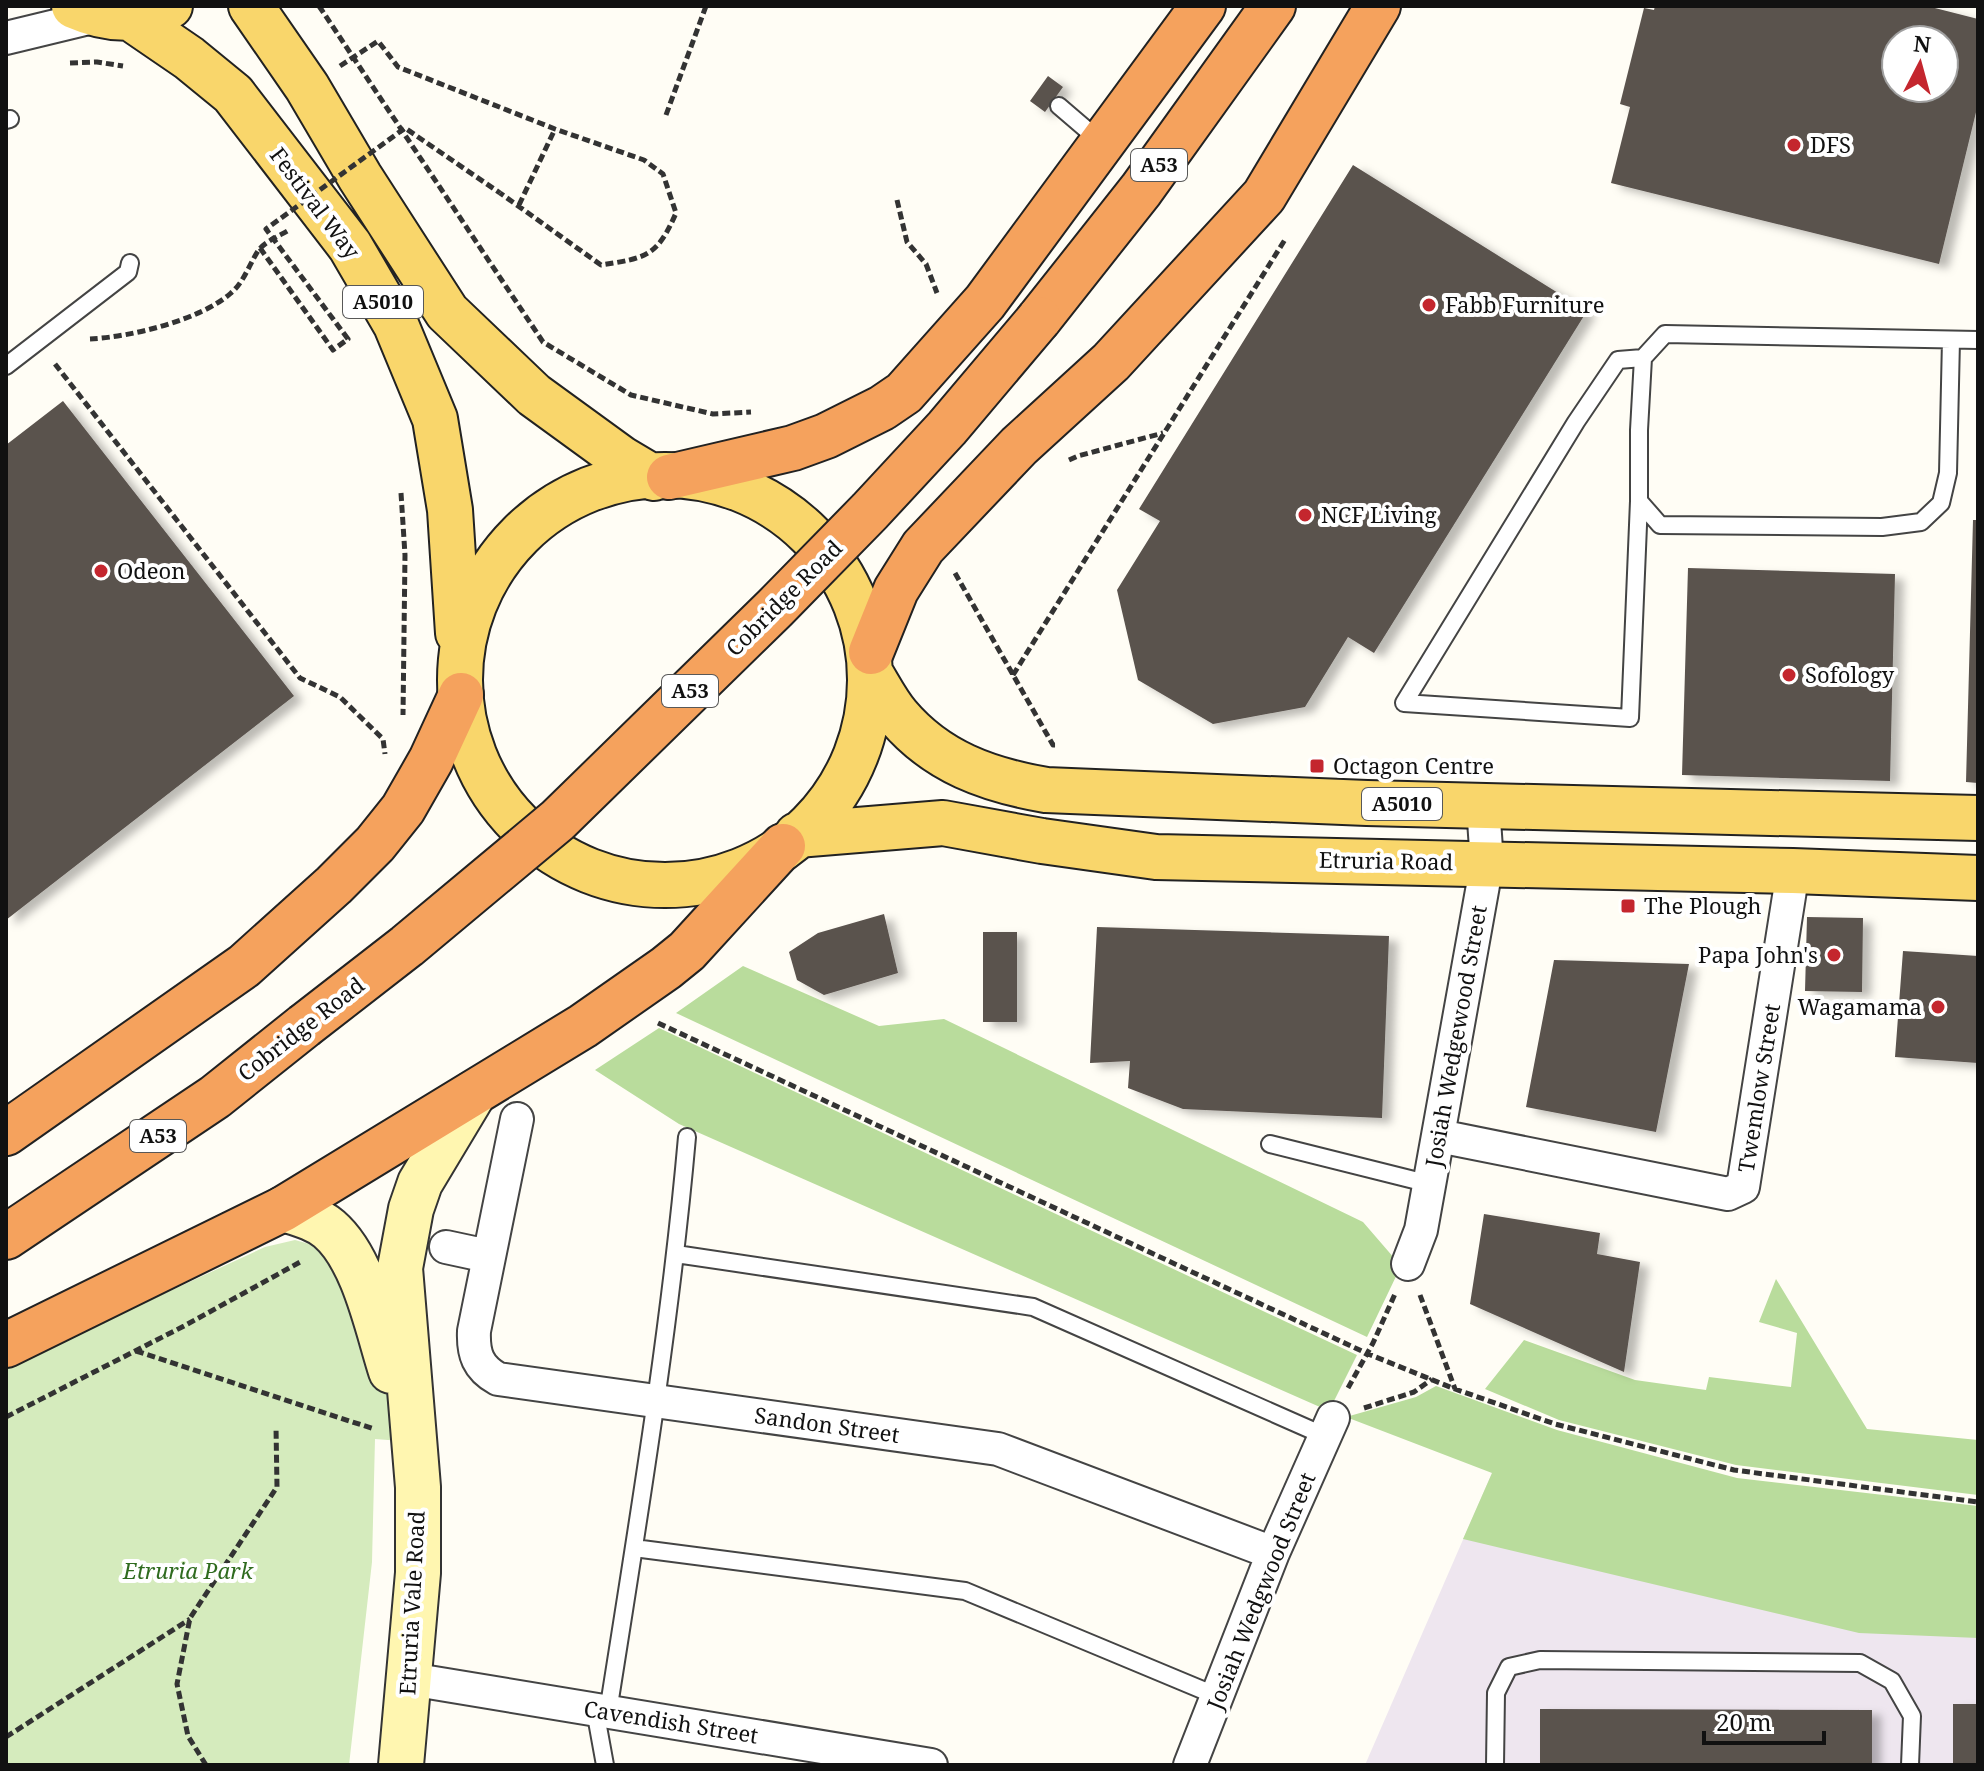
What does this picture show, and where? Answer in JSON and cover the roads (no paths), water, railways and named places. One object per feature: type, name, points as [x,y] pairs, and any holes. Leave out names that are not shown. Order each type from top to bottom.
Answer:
[{"type":"highway","points":[[662,477],[793,448],[826,436],[882,408],[904,393],[985,302],[1203,6]]},
{"type":"highway","name":"Cobridge Road","points":[[6,1237],[215,1097],[407,946],[558,820],[775,608],[947,428],[1039,319],[1141,190],[1273,6]]},
{"type":"highway","points":[[871,663],[896,590],[923,547],[1019,446],[1111,362],[1264,196],[1378,6]]},
{"type":"highway","points":[[6,1133],[244,966],[334,885],[375,844],[403,809],[431,760],[460,683]]},
{"type":"highway","points":[[6,1345],[283,1209],[583,1026],[687,951],[790,841]]},
{"type":"main road","name":"A5010","points":[[251,6],[307,87],[360,177],[447,312],[534,395],[622,459],[662,477]]},
{"type":"main road","name":"Festival Way","points":[[118,12],[189,58],[233,94],[350,246],[396,325],[435,419],[450,510],[460,683]]},
{"type":"main road","points":[[662,477],[714,483],[744,493],[790,518],[812,536],[849,583],[864,618],[871,663],[865,719],[852,763],[822,810],[768,857],[730,874],[688,883],[643,884],[609,877],[579,866],[543,845],[524,829],[495,796],[483,776],[467,737],[460,683],[467,627],[479,593],[518,537],[546,514],[584,492],[616,482],[662,477]]},
{"type":"main road","name":"A5010","points":[[871,663],[897,715],[929,746],[965,768],[1002,782],[1046,790],[1483,806],[1978,818]]},
{"type":"main road","name":"Etruria Road","points":[[790,841],[943,823],[1156,857],[1487,863],[1978,878]]},
{"type":"main road","points":[[414,1442],[400,1268],[411,1209],[420,1183],[474,1093]]},
{"type":"main road","points":[[283,1209],[307,1216],[326,1227],[352,1258],[414,1442]]},
{"type":"main road","name":"Etruria Vale Road","points":[[401,1765],[418,1573],[418,1487],[414,1442]]},
{"type":"street","points":[[6,38],[118,12]]},
{"type":"street","name":"Josiah Wedgewood Street","points":[[1408,1264],[1421,1230],[1487,863],[1483,806]]},
{"type":"street","name":"Twemlow Street","points":[[1439,1136],[1728,1194],[1743,1187],[1793,871]]},
{"type":"street","name":"Sandon Street","points":[[517,1119],[488,1256],[474,1345],[484,1371],[498,1379],[998,1449],[1273,1553]]},
{"type":"street","points":[[446,1247],[488,1256]]},
{"type":"street","name":"Josiah Wedgwood Street","points":[[1190,1765],[1273,1553],[1329,1427]]},
{"type":"street","name":"Cavendish Street","points":[[410,1679],[602,1711],[794,1753],[931,1765]]},
{"type":"lane","points":[[1059,106],[1102,143]]},
{"type":"lane","points":[[6,366],[128,272],[130,263]]},
{"type":"lane","points":[[1643,358],[1618,360],[1576,422],[1404,703],[1630,718],[1643,358],[1665,334],[1978,340]]},
{"type":"lane","points":[[1639,501],[1660,525],[1882,527],[1921,522],[1941,503],[1948,473],[1951,340]]},
{"type":"lane","points":[[605,1765],[602,1711],[634,1548],[657,1400],[687,1137]]},
{"type":"lane","points":[[1270,1144],[1430,1184]]},
{"type":"lane","points":[[676,1254],[1033,1307],[1329,1427]]},
{"type":"lane","points":[[634,1548],[965,1591],[1217,1696]]},
{"type":"lane","points":[[1495,1765],[1496,1693],[1509,1667],[1540,1660],[1860,1663],[1892,1681],[1912,1716],[1910,1765]]},
{"type":"place","name":"DFS","points":[[1794,145]]},
{"type":"place","name":"Fabb Furniture","points":[[1429,305]]},
{"type":"place","name":"NCF Living","points":[[1305,515]]},
{"type":"place","name":"Odeon","points":[[101,571]]},
{"type":"place","name":"Sofology","points":[[1789,675]]},
{"type":"place","name":"Octagon Centre","points":[[1317,766]]},
{"type":"place","name":"The Plough","points":[[1628,906]]},
{"type":"place","name":"Papa John's","points":[[1834,955]]},
{"type":"place","name":"Wagamama","points":[[1938,1007]]},
{"type":"park label","name":"Etruria Park","points":[[188,1571]]}]
